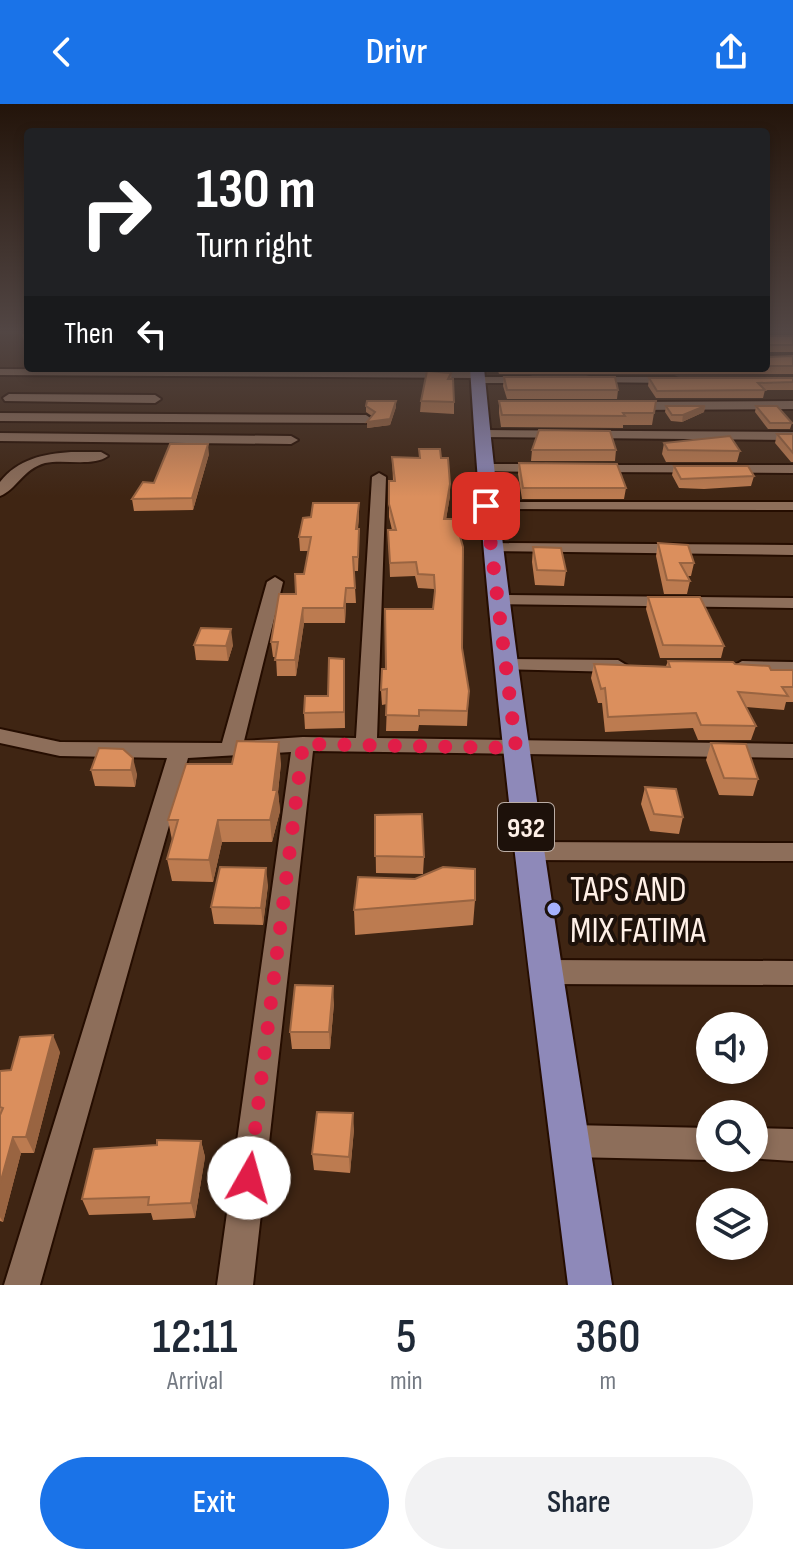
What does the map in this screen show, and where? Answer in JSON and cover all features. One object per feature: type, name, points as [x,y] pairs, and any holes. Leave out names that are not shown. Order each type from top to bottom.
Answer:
[{"type":"main road","name":"932","points":[[481,395],[483,468],[491,548],[529,851],[590,1285]]},
{"type":"street","points":[[129,439],[163,387]]},
{"type":"street","points":[[371,387],[481,395],[793,436]]},
{"type":"street","points":[[481,395],[513,387]]},
{"type":"street","points":[[9,398],[155,399]]},
{"type":"street","points":[[609,406],[793,405]]},
{"type":"street","points":[[0,417],[366,419]]},
{"type":"street","points":[[0,437],[291,440]]},
{"type":"street","points":[[0,492],[13,473],[24,465],[56,458],[101,456]]},
{"type":"street","points":[[483,468],[561,468]]},
{"type":"street","points":[[576,469],[793,469]]},
{"type":"street","points":[[366,746],[379,477]]},
{"type":"street","points":[[486,506],[793,506]]},
{"type":"street","points":[[491,548],[793,550]]},
{"type":"street","points":[[231,749],[275,582]]},
{"type":"street","points":[[498,600],[793,603]]},
{"type":"street","points":[[506,665],[634,666]]},
{"type":"street","points":[[729,667],[793,668]]},
{"type":"street","points":[[0,736],[73,750],[231,749],[303,744],[793,751]]},
{"type":"street","points":[[235,1285],[303,744]]},
{"type":"street","points":[[22,1285],[180,750]]},
{"type":"street","points":[[529,851],[793,852]]},
{"type":"street","points":[[546,972],[793,973]]},
{"type":"street","points":[[570,1141],[696,1144]]},
{"type":"street","points":[[768,1144],[793,1145]]},
{"type":"building","points":[[424,387],[453,387],[454,402],[421,401]]},
{"type":"building","points":[[506,387],[617,387],[618,390],[507,390]]},
{"type":"building","points":[[655,387],[762,387],[765,390],[657,391]]},
{"type":"building","points":[[367,401],[396,401],[390,419],[367,422],[375,412],[366,406]]},
{"type":"building","points":[[499,401],[656,401],[654,413],[623,413],[625,416],[502,415]]},
{"type":"building","points":[[666,406],[705,406],[683,415],[672,415]]},
{"type":"building","points":[[756,406],[777,406],[792,423],[770,423]]},
{"type":"building","points":[[539,430],[610,431],[616,450],[532,450]]},
{"type":"building","points":[[777,434],[793,434],[793,453]]},
{"type":"building","points":[[730,436],[740,451],[668,450],[664,443]]},
{"type":"building","points":[[170,444],[208,444],[192,498],[132,499],[143,482],[154,483]]},
{"type":"building","points":[[419,449],[440,449],[441,458],[448,458],[450,484],[444,519],[455,519],[463,547],[462,648],[469,691],[467,711],[419,710],[419,716],[386,715],[387,689],[381,690],[382,669],[386,669],[385,609],[433,609],[434,575],[418,574],[416,562],[390,563],[388,530],[396,530],[389,504],[389,481],[395,481],[392,457],[420,458]]},
{"type":"building","points":[[519,463],[617,464],[626,488],[523,488]]},
{"type":"building","points":[[674,466],[748,466],[754,476],[681,479]]},
{"type":"building","points":[[313,503],[359,503],[356,529],[359,529],[358,557],[353,557],[355,588],[346,588],[344,608],[303,608],[295,660],[275,660],[278,642],[271,642],[279,594],[296,594],[295,574],[304,574],[311,537],[299,537],[303,518],[311,517]]},
{"type":"building","points":[[658,543],[688,545],[694,563],[680,563],[690,581],[667,580]]},
{"type":"building","points":[[533,547],[561,548],[566,571],[537,570]]},
{"type":"building","points":[[648,597],[700,597],[724,646],[663,645]]},
{"type":"building","points":[[201,628],[231,629],[226,646],[194,645]]},
{"type":"building","points":[[329,658],[344,659],[344,712],[304,713],[305,696],[328,696]]},
{"type":"building","points":[[668,661],[733,662],[769,666],[771,670],[793,670],[793,687],[782,687],[788,696],[738,692],[756,726],[701,725],[696,713],[608,717],[605,688],[601,689],[594,664],[670,667]]},
{"type":"building","points":[[237,741],[279,742],[273,790],[277,790],[270,820],[218,820],[209,860],[167,859],[178,820],[168,820],[186,764],[232,764]]},
{"type":"building","points":[[711,743],[746,744],[758,779],[724,778]]},
{"type":"building","points":[[99,748],[123,749],[133,758],[131,770],[91,770]]},
{"type":"building","points":[[645,787],[676,789],[683,817],[654,814]]},
{"type":"building","points":[[422,814],[424,857],[375,856],[375,815]]},
{"type":"building","points":[[220,867],[266,868],[261,908],[211,907]]},
{"type":"building","points":[[443,867],[475,869],[475,900],[354,910],[358,877],[415,879]]},
{"type":"building","points":[[295,985],[333,986],[329,1032],[290,1032]]},
{"type":"building","points":[[53,1035],[26,1137],[13,1137],[0,1184],[0,1115],[3,1108],[0,1107],[0,1071],[11,1070],[20,1037]]},
{"type":"building","points":[[317,1112],[353,1113],[349,1157],[312,1154]]},
{"type":"building","points":[[157,1140],[201,1141],[191,1203],[148,1205],[149,1197],[82,1199],[94,1149],[157,1145]]},
{"type":"place","name":"TAPS AND MIX FATIMA","points":[[554,909]]},
{"type":"route","points":[[249,1178],[303,744],[516,748],[486,506]]}]
